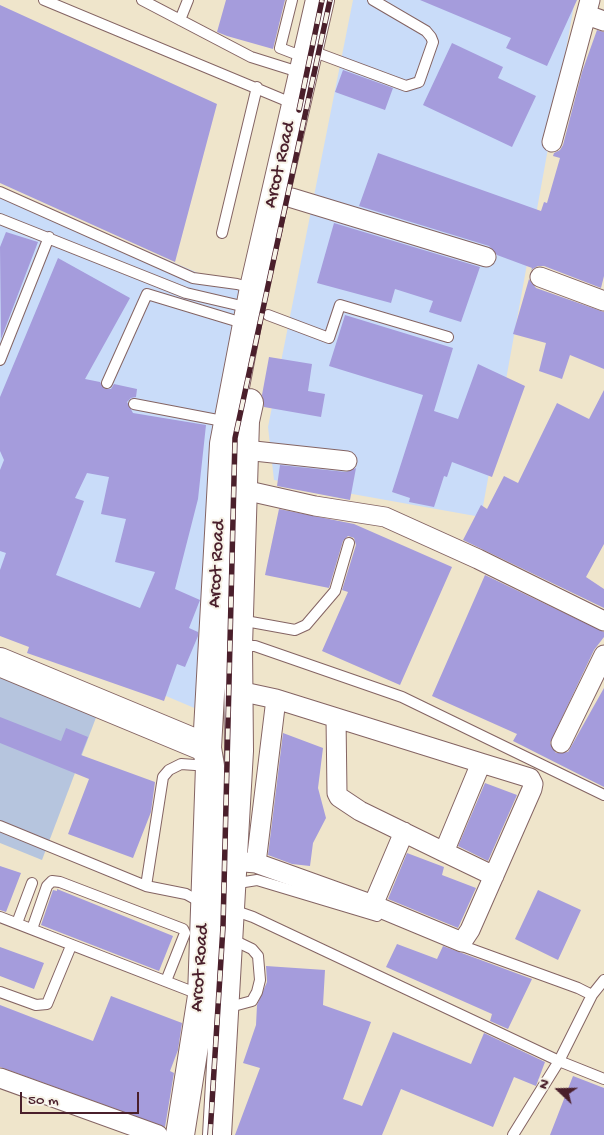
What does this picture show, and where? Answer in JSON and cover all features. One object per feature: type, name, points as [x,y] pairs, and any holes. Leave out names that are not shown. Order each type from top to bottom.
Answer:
[{"type":"main road","name":"Arcot Road","points":[[180,1135],[228,938],[220,890],[209,757],[224,444],[306,77],[320,0]]},
{"type":"main road","name":"Arcot Road","points":[[217,1135],[213,1002],[220,890],[239,751],[238,646],[245,421],[254,309],[292,198],[306,77],[334,0]]},
{"type":"main road","points":[[0,662],[209,757]]},
{"type":"street","points":[[552,142],[594,12]]},
{"type":"street","points":[[292,198],[486,257]]},
{"type":"street","points":[[540,277],[604,301]]},
{"type":"street","points":[[245,450],[347,461]]},
{"type":"street","points":[[244,490],[315,506],[385,517],[478,559],[604,621]]},
{"type":"street","points":[[561,743],[604,655]]},
{"type":"street","points":[[239,691],[276,699],[532,780],[532,789],[470,930],[462,942],[373,905],[220,890],[276,699]]},
{"type":"street","points":[[336,718],[336,793],[338,797],[494,876]]},
{"type":"street","points":[[444,852],[481,763]]},
{"type":"street","points":[[373,905],[404,832]]},
{"type":"street","points":[[0,1078],[158,1135]]},
{"type":"lane","points":[[44,0],[257,87],[306,77],[334,57],[406,86],[419,82],[433,42],[431,38],[426,31],[373,0]]},
{"type":"lane","points":[[142,0],[251,57],[306,77]]},
{"type":"lane","points":[[180,20],[188,0]]},
{"type":"lane","points":[[292,0],[280,48],[293,53],[306,77]]},
{"type":"lane","points":[[222,233],[257,87]]},
{"type":"lane","points":[[0,192],[193,278],[237,284],[254,309]]},
{"type":"lane","points":[[0,219],[186,293],[254,309],[329,338],[340,305],[448,337]]},
{"type":"lane","points":[[0,360],[49,237]]},
{"type":"lane","points":[[107,383],[147,294],[254,309]]},
{"type":"lane","points":[[134,404],[229,422]]},
{"type":"lane","points":[[240,620],[294,630],[306,625],[335,591],[349,544]]},
{"type":"lane","points":[[238,646],[255,646],[402,697],[604,795]]},
{"type":"lane","points":[[146,886],[163,777],[168,770],[181,764],[209,757]]},
{"type":"lane","points":[[0,826],[146,886],[220,890],[257,880],[373,915],[578,988],[592,995]]},
{"type":"lane","points":[[32,929],[47,886],[52,881],[60,882],[183,929],[185,933],[166,981]]},
{"type":"lane","points":[[17,923],[32,883]]},
{"type":"lane","points":[[220,890],[262,921],[559,1060],[604,1079]]},
{"type":"lane","points":[[0,917],[71,946],[166,981],[213,1002]]},
{"type":"lane","points":[[0,992],[36,1005],[47,1004],[71,946]]},
{"type":"lane","points":[[513,1135],[559,1060],[592,995],[604,980]]},
{"type":"shaded area","points":[[353,0],[575,0],[481,517],[274,480],[268,427]]},
{"type":"shaded area","points":[[0,188],[240,291],[211,715],[0,626]]},
{"type":"shaded area","points":[[0,664],[100,707],[42,860],[0,843]]},
{"type":"building","points":[[226,0],[285,0],[273,49],[217,32]]},
{"type":"building","points":[[420,0],[577,0],[547,66],[506,48],[511,38]]},
{"type":"building","points":[[0,5],[217,104],[175,262],[0,183]]},
{"type":"building","points":[[597,30],[604,32],[604,276],[601,288],[544,266],[538,266],[531,270],[532,268],[497,255],[489,246],[359,206],[378,153],[541,211],[544,202],[547,203],[560,158],[553,156],[563,145],[582,72]]},
{"type":"building","points":[[452,43],[503,67],[498,78],[536,96],[512,147],[423,105]]},
{"type":"building","points":[[343,70],[393,88],[385,110],[335,92]]},
{"type":"building","points":[[334,223],[480,267],[461,322],[429,312],[433,301],[395,289],[391,303],[317,283]]},
{"type":"building","points":[[6,232],[38,242],[1,339],[0,247]]},
{"type":"building","points":[[58,258],[130,298],[85,379],[100,382],[105,389],[111,389],[114,384],[137,389],[136,397],[131,398],[127,402],[133,413],[206,425],[198,499],[175,589],[200,600],[189,628],[198,632],[198,636],[185,667],[177,664],[164,701],[27,653],[29,647],[0,636],[0,570],[6,553],[0,551],[0,470],[4,460],[0,451],[0,397]],"holes":[[[87,473],[109,477],[101,514],[126,519],[115,562],[155,572],[140,608],[56,575],[84,501],[75,498]]]},
{"type":"building","points":[[529,279],[536,288],[604,312],[604,369],[570,355],[562,379],[539,371],[546,343],[513,334]]},
{"type":"building","points":[[345,315],[453,348],[434,411],[458,419],[478,364],[525,386],[492,477],[452,462],[447,477],[444,476],[434,507],[409,502],[410,498],[392,492],[423,395],[329,366]]},
{"type":"building","points":[[269,357],[312,364],[308,391],[325,394],[321,417],[264,407],[262,395]]},
{"type":"building","points":[[604,390],[604,544],[586,577],[604,589],[604,608],[463,540],[481,505],[487,509],[504,476],[518,483],[557,403],[589,419]]},
{"type":"building","points":[[280,465],[346,472],[356,468],[350,500],[277,486]]},
{"type":"building","points":[[279,509],[354,524],[452,567],[400,685],[322,651],[348,592],[342,590],[356,545],[354,538],[348,536],[343,541],[329,588],[265,575]]},
{"type":"building","points":[[485,575],[604,632],[604,637],[594,650],[550,743],[556,753],[568,752],[604,688],[604,787],[513,741],[517,734],[432,696]]},
{"type":"building","points":[[0,717],[61,741],[66,728],[88,737],[81,755],[155,782],[151,812],[133,858],[68,834],[89,779],[0,743]]},
{"type":"building","points":[[283,733],[323,748],[318,788],[326,818],[313,843],[310,866],[292,864],[268,855]]},
{"type":"building","points":[[485,783],[517,795],[488,861],[458,846]]},
{"type":"building","points":[[407,853],[444,867],[442,875],[476,888],[458,928],[388,899]]},
{"type":"building","points":[[0,866],[21,873],[6,912],[0,910]]},
{"type":"building","points":[[57,889],[173,936],[159,971],[41,925],[53,890],[57,891]]},
{"type":"building","points":[[538,890],[581,910],[558,960],[515,939]]},
{"type":"building","points":[[397,944],[437,959],[443,946],[532,979],[508,1029],[490,1021],[492,1014],[386,967]]},
{"type":"building","points":[[0,947],[44,963],[34,989],[0,976]]},
{"type":"building","points":[[266,966],[325,970],[323,1005],[371,1022],[343,1099],[362,1106],[393,1032],[471,1064],[484,1033],[545,1062],[536,1086],[514,1077],[493,1127],[401,1089],[382,1135],[235,1135],[260,1068],[243,1063],[256,1025],[257,1005],[267,982]]},
{"type":"building","points":[[111,996],[182,1023],[178,1050],[170,1071],[174,1073],[165,1127],[0,1067],[0,1005],[93,1041]]},
{"type":"building","points":[[573,1076],[604,1088],[604,1135],[550,1135]]},
{"type":"railway","points":[[299,110],[322,0]]},
{"type":"railway","points":[[210,1135],[223,927],[235,438],[330,0]]}]
